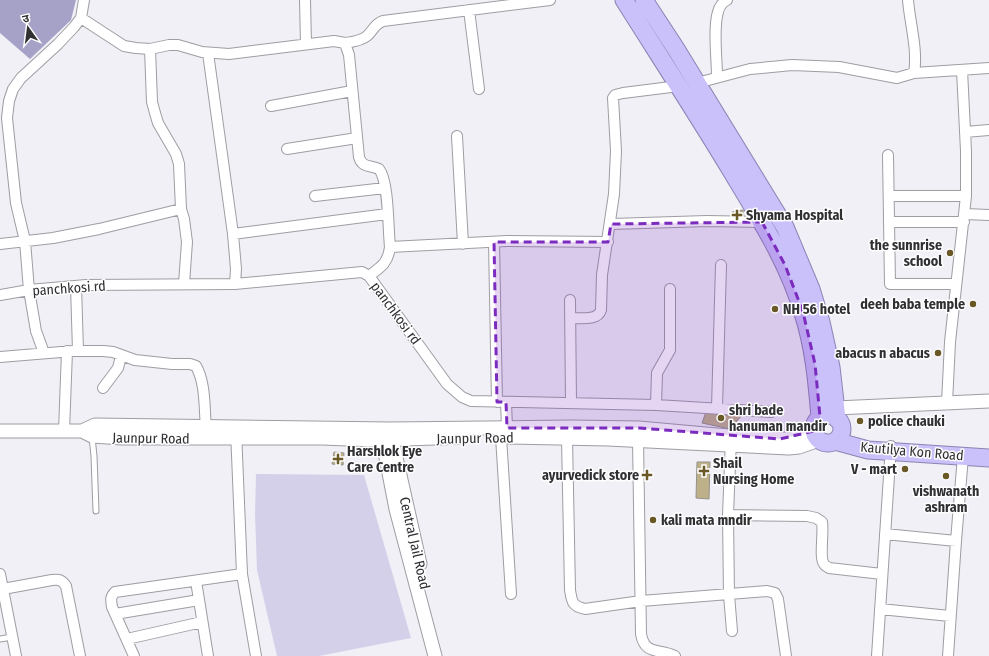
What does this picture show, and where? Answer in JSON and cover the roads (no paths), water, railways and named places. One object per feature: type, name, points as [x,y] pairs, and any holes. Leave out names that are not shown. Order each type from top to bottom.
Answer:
[{"type":"highway","points":[[624,0],[679,86],[762,222],[785,265],[803,312],[829,427]]},
{"type":"highway","points":[[644,0],[697,83],[785,227],[811,289],[822,322],[831,367],[829,427]]},
{"type":"highway","name":"Kautilya Kon Road","points":[[829,427],[854,438],[891,448],[989,458]]},
{"type":"highway","name":"Kautilya Kon Road","points":[[891,448],[989,450]]},
{"type":"street","points":[[44,353],[36,331],[29,290],[26,241],[20,221],[12,173],[6,118],[7,101],[21,78],[58,44],[81,18],[84,0]]},
{"type":"street","points":[[305,0],[306,44]]},
{"type":"street","points":[[81,18],[124,46],[150,49],[169,45],[178,45],[208,53],[229,54],[334,41],[345,43],[360,40],[366,37],[378,23],[383,21],[550,0]]},
{"type":"street","points":[[718,77],[716,19],[718,10],[723,2],[727,0]]},
{"type":"street","points":[[908,0],[914,52],[914,73]]},
{"type":"street","points":[[469,10],[479,90]]},
{"type":"street","points":[[345,43],[349,55],[357,138],[361,163],[364,166],[379,169],[383,176],[385,188],[390,247],[389,256],[385,262],[369,276]]},
{"type":"street","points":[[150,49],[152,102],[154,113],[158,123],[176,154],[179,164],[181,209],[187,242],[184,284]]},
{"type":"street","points":[[208,53],[233,234],[235,284]]},
{"type":"street","points":[[697,83],[750,69],[792,65],[839,67],[897,78],[914,73],[989,68]]},
{"type":"street","points":[[947,403],[950,342],[966,196],[962,70]]},
{"type":"street","points":[[570,318],[590,318],[600,314],[601,310],[602,275],[611,224],[614,194],[616,151],[613,98],[615,95],[622,92],[679,86]]},
{"type":"street","points":[[271,106],[352,91]]},
{"type":"street","points":[[965,132],[989,130]]},
{"type":"street","points":[[457,136],[463,244]]},
{"type":"street","points":[[287,148],[357,138]]},
{"type":"street","points":[[888,155],[890,284],[956,284]]},
{"type":"street","points":[[315,196],[385,188]]},
{"type":"street","points":[[889,196],[966,196]]},
{"type":"street","points":[[0,244],[53,238],[181,209]]},
{"type":"street","points":[[233,234],[387,214]]},
{"type":"street","points":[[889,222],[964,218],[989,215]]},
{"type":"street","points":[[611,224],[706,221],[762,222]]},
{"type":"street","points":[[390,247],[535,241],[608,242]]},
{"type":"street","points":[[494,242],[511,594]]},
{"type":"street","points":[[717,408],[721,265]]},
{"type":"street","name":"panchkosi rd","points":[[0,295],[29,290],[76,286],[235,284],[362,272],[369,276],[447,384],[462,397],[471,401],[656,405],[771,412]]},
{"type":"street","points":[[76,286],[78,351]]},
{"type":"street","points":[[656,405],[657,373],[670,350],[670,289]]},
{"type":"street","points":[[570,300],[571,403]]},
{"type":"street","points":[[64,431],[67,351]]},
{"type":"street","points":[[0,357],[67,351],[103,351],[113,352],[135,360],[158,363],[190,364],[196,366],[202,382],[206,427]]},
{"type":"street","points":[[103,388],[118,368],[121,356]]},
{"type":"street","name":"Jaunpur Road","points":[[0,431],[64,431],[122,438],[236,433],[504,433],[571,427],[639,428],[789,448],[799,447],[829,427],[947,403],[989,401]]},
{"type":"street","name":"Jaunpur Road","points":[[87,433],[95,425],[206,427],[236,433]]},
{"type":"street","points":[[236,433],[242,574],[256,656]]},
{"type":"street","name":"Jaunpur Road","points":[[504,433],[567,438],[731,441]]},
{"type":"street","name":"Central Jail Road","points":[[386,434],[427,609],[442,656]]},
{"type":"street","points":[[567,438],[570,590],[572,601],[577,607],[585,609],[641,601],[767,591],[775,593],[778,599],[786,656]]},
{"type":"street","points":[[638,440],[641,634],[645,646],[649,649],[675,656]]},
{"type":"street","points":[[731,441],[728,515],[732,631]]},
{"type":"street","points":[[877,656],[891,448]]},
{"type":"street","points":[[948,656],[963,456]]},
{"type":"street","points":[[728,515],[807,516],[816,518],[822,522],[824,530],[822,558],[824,564],[830,568],[882,574]]},
{"type":"street","points":[[885,534],[956,541]]},
{"type":"street","points":[[0,574],[16,656]]},
{"type":"street","points":[[134,656],[111,600],[111,596],[115,592],[242,574]]},
{"type":"street","points":[[3,589],[58,579],[63,581],[66,586],[80,656]]},
{"type":"street","points":[[196,581],[208,656]]},
{"type":"street","points":[[116,614],[199,600]]},
{"type":"street","points":[[427,609],[434,656]]},
{"type":"street","points":[[880,609],[950,616]]},
{"type":"street","points":[[127,639],[202,622]]},
{"type":"lane","points":[[87,433],[94,456],[96,511]]},
{"type":"lane","points":[[0,639],[12,637]]},
{"type":"place","name":"Shyama Hospital","points":[[737,215]]},
{"type":"place","name":"the sunnrise school","points":[[950,253]]},
{"type":"place","name":"deeh baba temple","points":[[973,304]]},
{"type":"place","name":"NH 56 hotel","points":[[775,309]]},
{"type":"place","name":"abacus n abacus","points":[[938,353]]},
{"type":"place","name":"shri bade hanuman mandir","points":[[721,418]]},
{"type":"place","name":"police chauki","points":[[860,421]]},
{"type":"place","name":"Harshlok Eye Care Centre","points":[[338,459]]},
{"type":"place","name":"V - mart","points":[[905,469]]},
{"type":"place","name":"Shail Nursing Home","points":[[704,471]]},
{"type":"place","name":"ayurvedick store","points":[[647,475]]},
{"type":"place","name":"vishwanath ashram","points":[[946,476]]},
{"type":"place","name":"kali mata mndir","points":[[653,520]]}]
